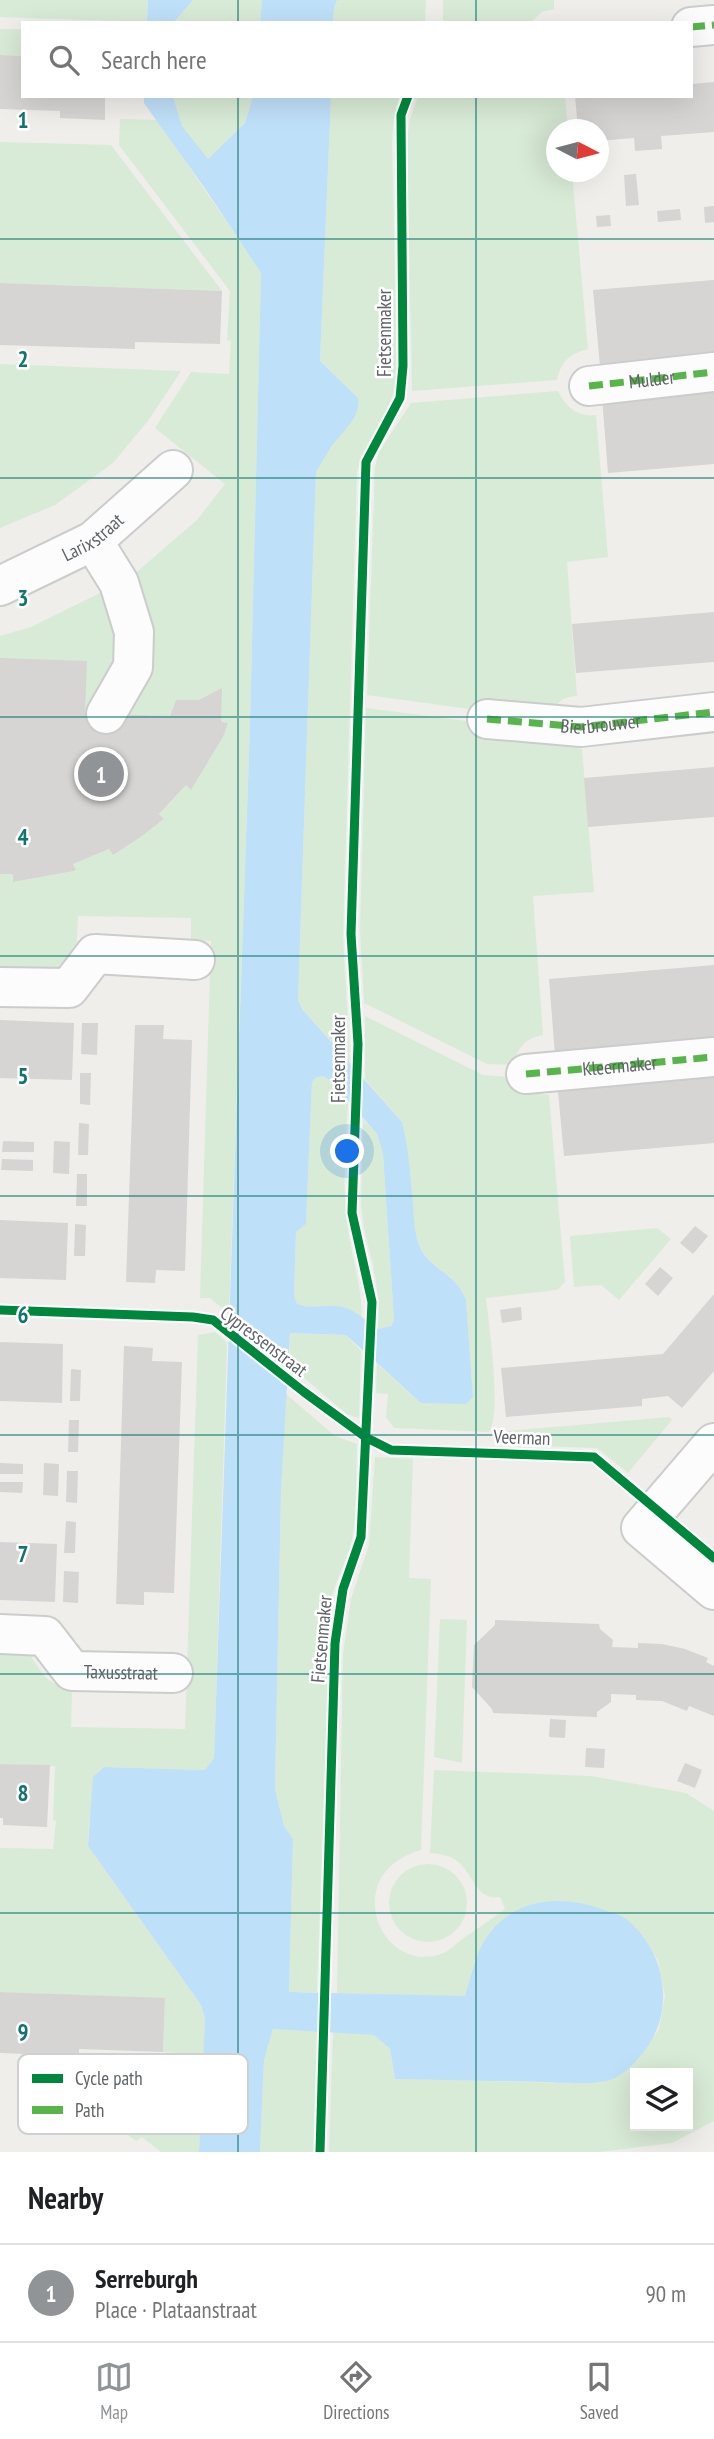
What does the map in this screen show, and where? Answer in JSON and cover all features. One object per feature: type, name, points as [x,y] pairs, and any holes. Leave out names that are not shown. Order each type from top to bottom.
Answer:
[{"type":"street","points":[[693,27],[714,25]]},
{"type":"street","name":"Mulder","points":[[589,386],[714,372]]},
{"type":"street","name":"Larixstraat","points":[[0,586],[93,541],[173,470]]},
{"type":"street","points":[[93,541],[119,583],[134,632],[133,667],[106,714]]},
{"type":"street","name":"Bierbrouwer","points":[[487,719],[581,727],[714,712]]},
{"type":"street","points":[[0,987],[69,988],[95,954],[195,960]]},
{"type":"street","name":"Kleermaker","points":[[526,1074],[714,1057]]},
{"type":"street","points":[[714,1443],[641,1528],[714,1590]]},
{"type":"street","name":"Taxusstraat","points":[[0,1634],[45,1636],[72,1671],[173,1673]]},
{"type":"green space","points":[[0,0],[148,0],[147,21],[0,17]]},
{"type":"green space","points":[[192,0],[262,0],[260,21],[175,21]]},
{"type":"green space","points":[[337,0],[426,0],[425,21],[333,21]]},
{"type":"green space","points":[[443,0],[554,0],[554,9],[542,12],[532,21],[443,21]]},
{"type":"green space","points":[[0,29],[21,29],[21,56],[0,55]]},
{"type":"green space","points":[[174,98],[252,98],[245,123],[208,160],[182,126]]},
{"type":"green space","points":[[331,98],[399,98],[392,141],[397,378],[390,403],[366,448],[357,472],[343,936],[350,1063],[302,1009],[298,1000],[316,472],[358,398],[320,361]]},
{"type":"green space","points":[[417,98],[565,98],[567,119],[546,119],[546,182],[573,182],[588,349],[567,359],[557,380],[412,391],[407,141],[410,119]]},
{"type":"green space","points":[[120,119],[157,120],[261,272],[250,725],[229,1314],[210,1298],[200,1298],[211,941],[191,940],[191,918],[78,916],[76,956],[67,970],[0,976],[0,874],[13,874],[14,882],[74,871],[76,870],[73,864],[109,849],[113,855],[164,819],[159,814],[186,785],[191,790],[223,737],[227,724],[221,722],[199,700],[176,700],[170,716],[123,714],[132,576],[197,520],[225,484],[155,428],[191,372],[229,374],[231,341],[227,340],[230,291],[119,145]]},
{"type":"green space","points":[[0,142],[111,145],[222,291],[0,283]]},
{"type":"green space","points":[[0,364],[181,371],[147,422],[113,463],[55,505],[0,528]]},
{"type":"green space","points":[[558,391],[573,410],[596,415],[608,557],[567,562],[577,696],[559,702],[551,720],[367,695],[375,467],[379,452],[411,403]]},
{"type":"green space","points":[[102,592],[121,636],[118,669],[85,713],[0,658],[0,636],[31,627]]},
{"type":"green space","points":[[366,708],[553,732],[564,745],[582,749],[594,892],[533,896],[543,1035],[523,1044],[514,1065],[487,1064],[364,1003],[360,930]]},
{"type":"green space","points":[[365,1016],[483,1075],[518,1078],[531,1091],[549,1095],[565,1282],[557,1290],[486,1298],[495,1389],[493,1422],[489,1432],[394,1428],[386,1417],[388,1394],[376,1393],[377,1364],[421,1403],[473,1397],[466,1300],[451,1277],[426,1256],[418,1243],[402,1122],[365,1079]]},
{"type":"green space","points":[[323,1076],[330,1080],[348,1101],[345,1192],[362,1320],[339,1308],[297,1304],[294,1295],[296,1232],[306,1224],[312,1082]]},
{"type":"green space","points":[[363,1119],[377,1134],[383,1154],[394,1320],[391,1326],[378,1329],[379,1302],[361,1203]]},
{"type":"green space","points":[[657,1228],[671,1239],[619,1300],[601,1285],[574,1287],[570,1236]]},
{"type":"green space","points":[[215,1332],[227,1343],[214,1759],[205,1770],[104,1767],[89,1823],[88,1846],[201,2005],[205,2018],[204,2054],[190,2054],[163,2052],[165,1999],[0,1992],[0,1848],[53,1849],[56,1821],[53,1820],[55,1766],[0,1764],[0,1644],[23,1649],[48,1679],[58,1685],[72,1687],[71,1727],[185,1729],[198,1335]]},
{"type":"green space","points":[[290,1333],[346,1335],[361,1351],[359,1418],[347,1414],[289,1365]]},
{"type":"green space","points":[[286,1394],[335,1436],[357,1444],[353,1533],[331,1601],[317,1992],[289,1992],[293,1839],[284,1826],[275,1789],[281,1491]]},
{"type":"green space","points":[[669,1417],[672,1420],[628,1473],[597,1448],[508,1445],[507,1431]]},
{"type":"green space","points":[[375,1457],[413,1459],[409,1578],[431,1579],[421,1850],[396,1862],[381,1879],[375,1899],[377,1920],[387,1937],[402,1951],[421,1957],[444,1953],[505,1909],[500,1897],[485,1895],[480,1891],[457,1861],[448,1856],[430,1853],[434,1770],[591,1776],[686,1793],[714,1811],[714,2121],[672,2143],[600,2152],[329,2152],[333,2031],[374,2035],[390,2049],[395,2079],[574,2083],[611,2080],[639,2059],[659,2029],[665,1996],[658,1961],[646,1940],[475,1959],[465,1997],[337,1993],[343,1654],[351,1599],[369,1545]]},
{"type":"green space","points":[[440,1619],[467,1620],[462,1763],[434,1757]]},
{"type":"green space","points":[[428,1864],[443,1867],[456,1875],[464,1888],[467,1903],[464,1918],[456,1931],[443,1939],[428,1942],[413,1939],[400,1931],[392,1918],[389,1903],[392,1888],[400,1875],[413,1867]]},
{"type":"green space","points":[[273,2029],[317,2030],[313,2152],[260,2152],[264,2060]]},
{"type":"green space","points":[[126,2134],[200,2134],[199,2152],[161,2152],[142,2137],[136,2141]]},
{"type":"water","points":[[148,0],[192,0],[175,21],[147,21]]},
{"type":"water","points":[[262,0],[337,0],[333,21],[260,21]]},
{"type":"water","points":[[144,98],[174,98],[182,126],[208,159],[245,123],[252,98],[331,98],[320,361],[358,398],[358,405],[354,418],[331,447],[316,472],[298,1000],[302,1009],[402,1122],[418,1242],[424,1255],[456,1283],[466,1300],[473,1397],[466,1404],[421,1403],[346,1335],[290,1333],[281,1491],[275,1789],[284,1826],[293,1839],[289,1992],[465,1996],[479,1952],[493,1929],[505,1918],[532,1904],[562,1901],[592,1906],[626,1919],[649,1945],[661,1977],[663,1994],[658,2027],[650,2043],[624,2072],[613,2079],[599,2082],[395,2079],[390,2049],[374,2035],[273,2029],[264,2060],[260,2152],[199,2152],[200,2134],[248,2134],[248,2054],[203,2054],[205,2018],[201,2005],[88,1846],[93,1777],[104,1767],[205,1770],[214,1758],[250,725],[261,273],[144,103]],"holes":[[[323,1076],[330,1080],[377,1134],[383,1154],[394,1320],[391,1326],[378,1329],[348,1309],[337,1306],[303,1306],[297,1304],[294,1295],[296,1232],[306,1224],[312,1082],[315,1078]]]},
{"type":"building","points":[[0,55],[21,56],[21,98],[105,98],[105,120],[60,118],[60,111],[0,109]]},
{"type":"building","points":[[714,82],[714,132],[661,136],[662,149],[635,151],[634,138],[609,140],[609,119],[577,119],[575,98],[693,98],[693,84]]},
{"type":"building","points":[[636,174],[639,205],[626,206],[624,175]]},
{"type":"building","points":[[714,206],[714,222],[705,223],[704,207]]},
{"type":"building","points":[[680,209],[681,220],[658,222],[657,211]]},
{"type":"building","points":[[610,215],[611,226],[597,227],[596,216]]},
{"type":"building","points":[[714,280],[714,356],[600,366],[593,290]]},
{"type":"building","points":[[0,283],[222,291],[220,344],[135,342],[135,349],[0,345]]},
{"type":"building","points":[[714,388],[714,464],[608,473],[602,397]]},
{"type":"building","points":[[714,612],[714,662],[576,673],[572,624]]},
{"type":"building","points":[[0,658],[87,661],[85,713],[170,716],[176,700],[199,700],[222,688],[221,722],[228,723],[223,737],[191,790],[186,785],[159,814],[164,819],[139,838],[113,855],[109,849],[73,864],[76,870],[74,871],[13,882],[13,874],[0,874]]},
{"type":"building","points":[[714,767],[714,817],[588,827],[584,778]]},
{"type":"building","points":[[714,965],[714,1041],[555,1055],[549,979]]},
{"type":"building","points":[[0,1020],[74,1023],[72,1080],[0,1078]]},
{"type":"building","points":[[82,1023],[98,1023],[97,1055],[81,1054]]},
{"type":"building","points":[[135,1025],[164,1025],[163,1039],[192,1040],[185,1271],[156,1270],[155,1283],[126,1282]]},
{"type":"building","points":[[714,1068],[714,1143],[564,1156],[557,1081]]},
{"type":"building","points":[[80,1073],[91,1073],[90,1105],[80,1104]]},
{"type":"building","points":[[79,1123],[89,1124],[88,1155],[78,1155]]},
{"type":"building","points":[[3,1141],[34,1142],[34,1152],[2,1152]]},
{"type":"building","points":[[54,1141],[70,1142],[69,1174],[53,1173]]},
{"type":"building","points":[[2,1159],[33,1160],[33,1171],[1,1170]]},
{"type":"building","points":[[77,1174],[87,1174],[87,1206],[76,1206]]},
{"type":"building","points":[[0,1220],[68,1223],[66,1280],[0,1278]]},
{"type":"building","points":[[75,1224],[86,1225],[85,1256],[74,1256]]},
{"type":"building","points":[[695,1226],[708,1236],[693,1254],[680,1243]]},
{"type":"building","points":[[660,1267],[673,1278],[658,1296],[645,1284]]},
{"type":"building","points":[[714,1294],[714,1371],[682,1408],[668,1396],[642,1399],[642,1406],[506,1417],[501,1368],[663,1354]]},
{"type":"building","points":[[521,1307],[522,1320],[502,1323],[500,1310]]},
{"type":"building","points":[[0,1342],[63,1344],[62,1403],[0,1401]]},
{"type":"building","points":[[124,1346],[153,1348],[152,1361],[182,1362],[174,1593],[144,1592],[144,1605],[116,1604]]},
{"type":"building","points":[[71,1369],[81,1370],[80,1401],[70,1401]]},
{"type":"building","points":[[69,1420],[79,1420],[78,1452],[68,1452]]},
{"type":"building","points":[[0,1463],[23,1464],[23,1474],[0,1474]]},
{"type":"building","points":[[44,1463],[59,1464],[58,1496],[43,1495]]},
{"type":"building","points":[[67,1471],[78,1471],[77,1503],[66,1502]]},
{"type":"building","points":[[0,1482],[23,1482],[22,1493],[0,1492]]},
{"type":"building","points":[[66,1521],[76,1522],[75,1553],[64,1553]]},
{"type":"building","points":[[0,1542],[57,1544],[55,1602],[0,1600]]},
{"type":"building","points":[[64,1571],[79,1572],[78,1603],[63,1602]]},
{"type":"building","points":[[495,1620],[599,1624],[600,1629],[613,1640],[612,1647],[638,1648],[638,1643],[662,1644],[708,1658],[706,1662],[714,1666],[714,1716],[689,1706],[687,1711],[662,1701],[636,1700],[636,1695],[611,1694],[611,1702],[597,1712],[597,1717],[493,1713],[472,1687],[474,1645],[495,1625]]},
{"type":"building","points":[[550,1719],[566,1720],[565,1738],[549,1737]]},
{"type":"building","points":[[586,1748],[605,1749],[604,1768],[585,1767]]},
{"type":"building","points":[[685,1763],[702,1770],[695,1788],[677,1781]]},
{"type":"building","points":[[0,1764],[50,1765],[47,1827],[3,1825],[3,1818],[0,1818]]},
{"type":"building","points":[[0,1992],[165,1998],[163,2052],[79,2049],[79,2054],[0,2053]]},
{"type":"marked path","points":[[693,27],[714,25]]},
{"type":"marked path","points":[[589,386],[714,372]]},
{"type":"marked path","points":[[487,719],[581,727],[714,712]]},
{"type":"marked path","points":[[526,1074],[714,1057]]},
{"type":"cycle path","name":"Fietsenmaker","points":[[320,2152],[335,1643],[343,1589],[361,1537],[372,1302],[352,1213],[358,1044],[351,934],[366,462],[400,398],[403,366],[401,115],[407,98]]},
{"type":"cycle path","name":"Cypressenstraat","points":[[0,1310],[213,1320],[304,1392],[367,1438],[391,1450],[594,1457],[714,1558]]},
{"type":"place","name":"Serreburgh","points":[[101,774]]}]
